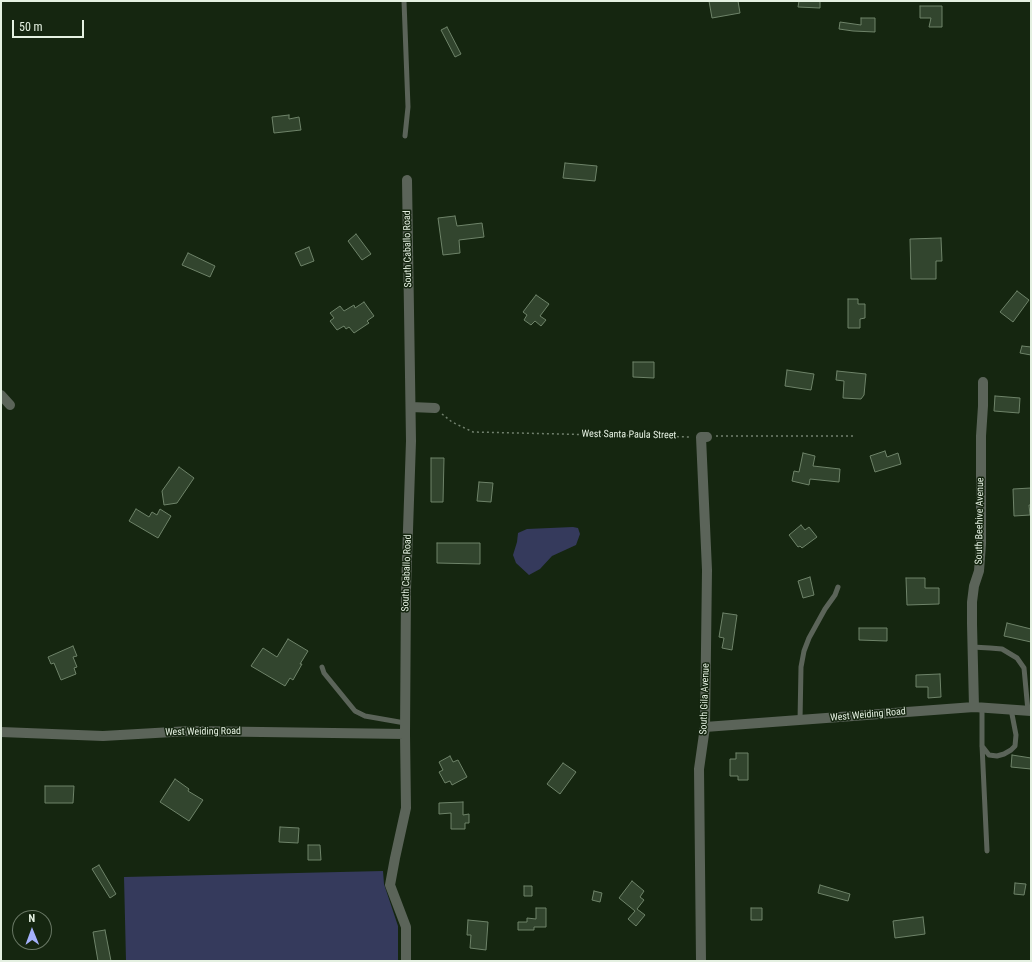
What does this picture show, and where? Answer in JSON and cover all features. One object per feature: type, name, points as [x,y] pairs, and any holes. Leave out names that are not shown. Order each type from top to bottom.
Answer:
[{"type":"street","name":"South Caballo Road","points":[[406,961],[406,927],[390,885],[406,808],[406,590],[411,441],[408,180]]},
{"type":"street","name":"South Beehive Avenue","points":[[978,707],[972,647],[972,602],[974,586],[979,572],[981,544],[981,436],[984,406],[984,382]]},
{"type":"street","points":[[1,395],[10,405]]},
{"type":"street","points":[[411,407],[435,408]]},
{"type":"street","name":"South Gila Avenue","points":[[701,961],[698,769],[705,728],[707,570],[704,437]]},
{"type":"street","name":"West Weiding Road","points":[[705,728],[978,707],[1030,711]]},
{"type":"street","name":"West Weiding Road","points":[[1,732],[103,736],[190,731],[405,734]]},
{"type":"lane","points":[[404,1],[408,107],[405,136]]},
{"type":"lane","points":[[800,721],[801,667],[804,651],[809,638],[825,609],[835,595],[838,586]]},
{"type":"lane","points":[[972,647],[1002,650],[1017,658],[1024,668],[1030,711]]},
{"type":"lane","points":[[322,667],[324,673],[355,711],[365,716],[405,723]]},
{"type":"lane","points":[[978,707],[982,745],[987,851]]},
{"type":"lane","points":[[982,745],[989,755],[997,756],[1004,754],[1015,746],[1016,735],[1011,709]]},
{"type":"path","name":"West Santa Paula Street","points":[[435,408],[452,422],[473,432],[704,437],[854,436]]},
{"type":"shaded area","points":[[578,528],[580,534],[576,545],[552,556],[540,569],[529,575],[516,563],[513,555],[518,533],[527,529]]},
{"type":"shaded area","points":[[383,871],[384,884],[398,926],[398,961],[126,961],[124,877]]},
{"type":"building","points":[[709,1],[738,1],[740,13],[712,18]]},
{"type":"building","points":[[799,1],[820,1],[820,8],[798,7]]},
{"type":"building","points":[[920,6],[942,6],[942,27],[929,27],[931,18],[920,18]]},
{"type":"building","points":[[861,18],[875,18],[875,32],[839,29],[840,22],[861,25]]},
{"type":"building","points":[[447,27],[461,54],[455,57],[441,30]]},
{"type":"building","points":[[289,115],[289,119],[299,117],[301,130],[274,133],[272,117]]},
{"type":"building","points":[[565,163],[597,166],[595,181],[563,178]]},
{"type":"building","points":[[455,216],[457,226],[482,223],[484,237],[459,240],[460,253],[443,255],[438,218]]},
{"type":"building","points":[[356,234],[371,254],[362,260],[348,241]]},
{"type":"building","points":[[941,238],[942,261],[936,261],[936,279],[911,279],[910,239]]},
{"type":"building","points":[[309,247],[314,261],[301,266],[295,253]]},
{"type":"building","points":[[188,253],[215,266],[210,277],[182,265]]},
{"type":"building","points":[[1017,291],[1029,300],[1013,322],[1000,312]]},
{"type":"building","points":[[536,295],[549,304],[540,316],[546,320],[541,326],[535,321],[531,325],[524,320],[527,315],[523,312]]},
{"type":"building","points":[[848,299],[858,299],[858,304],[865,304],[865,318],[860,319],[860,328],[848,328]]},
{"type":"building","points":[[364,302],[374,316],[367,321],[369,323],[354,333],[349,327],[346,329],[344,326],[337,330],[330,321],[334,318],[330,313],[340,306],[344,311],[354,305],[355,308]]},
{"type":"building","points":[[1022,346],[1031,347],[1031,355],[1020,353]]},
{"type":"building","points":[[633,362],[654,362],[654,378],[633,377]]},
{"type":"building","points":[[787,370],[814,374],[811,390],[785,386]]},
{"type":"building","points":[[837,371],[866,374],[864,395],[861,399],[843,398],[844,381],[836,380]]},
{"type":"building","points":[[995,396],[1020,398],[1019,413],[994,411]]},
{"type":"building","points":[[885,451],[887,457],[898,453],[901,464],[875,472],[870,456]]},
{"type":"building","points":[[803,453],[815,456],[813,466],[840,469],[839,482],[810,479],[809,485],[792,481],[794,471],[799,472]]},
{"type":"building","points":[[431,458],[444,458],[443,502],[431,502]]},
{"type":"building","points":[[179,467],[194,478],[177,503],[164,505],[162,491]]},
{"type":"building","points":[[479,482],[493,483],[491,502],[477,501]]},
{"type":"building","points":[[1031,488],[1031,505],[1029,505],[1030,515],[1014,516],[1013,489]]},
{"type":"building","points":[[136,509],[149,517],[152,512],[157,515],[160,509],[171,516],[158,538],[129,521]]},
{"type":"building","points":[[801,525],[805,530],[809,527],[817,537],[802,548],[800,546],[798,547],[789,535]]},
{"type":"building","points":[[437,543],[480,543],[480,564],[437,563]]},
{"type":"building","points":[[810,577],[814,595],[803,598],[798,581]]},
{"type":"building","points":[[906,578],[925,578],[925,588],[939,588],[939,604],[907,605]]},
{"type":"building","points":[[723,613],[737,615],[732,650],[722,648],[724,638],[719,637]]},
{"type":"building","points":[[1007,623],[1031,629],[1031,642],[1004,636]]},
{"type":"building","points":[[859,628],[887,628],[887,641],[859,640]]},
{"type":"building","points":[[288,639],[308,651],[293,680],[290,678],[285,686],[251,666],[263,648],[277,657]]},
{"type":"building","points":[[73,646],[77,656],[73,657],[77,667],[74,668],[76,674],[61,680],[54,663],[51,664],[48,657]]},
{"type":"building","points":[[940,674],[941,697],[928,698],[928,687],[916,687],[916,675]]},
{"type":"building","points":[[736,753],[748,753],[748,780],[738,780],[738,776],[730,776],[730,759],[736,759]]},
{"type":"building","points":[[1012,755],[1031,758],[1031,769],[1011,767]]},
{"type":"building","points":[[450,756],[453,762],[458,760],[467,777],[452,785],[450,781],[445,783],[439,772],[443,770],[439,762]]},
{"type":"building","points":[[563,763],[576,772],[560,794],[547,784]]},
{"type":"building","points":[[175,779],[189,789],[188,791],[203,800],[189,821],[160,802]]},
{"type":"building","points":[[45,786],[74,786],[73,803],[45,803]]},
{"type":"building","points":[[463,802],[463,815],[469,814],[469,823],[465,823],[465,829],[451,829],[451,813],[439,814],[439,803]]},
{"type":"building","points":[[280,827],[299,828],[298,843],[279,842]]},
{"type":"building","points":[[308,845],[320,845],[321,860],[308,860]]},
{"type":"building","points":[[99,865],[116,894],[110,898],[92,869]]},
{"type":"building","points":[[632,881],[644,891],[640,897],[644,900],[637,909],[645,915],[636,926],[628,919],[635,911],[619,898]]},
{"type":"building","points":[[1015,883],[1026,884],[1024,895],[1014,894]]},
{"type":"building","points":[[820,885],[850,894],[848,901],[818,893]]},
{"type":"building","points":[[524,886],[532,886],[532,896],[524,896]]},
{"type":"building","points":[[594,891],[602,893],[600,902],[592,900]]},
{"type":"building","points":[[536,908],[546,908],[546,927],[534,927],[534,930],[518,930],[518,922],[527,922],[527,918],[536,919]]},
{"type":"building","points":[[751,908],[762,908],[762,920],[751,920]]},
{"type":"building","points":[[923,917],[925,934],[895,938],[893,921]]},
{"type":"building","points":[[468,920],[488,922],[486,950],[470,948],[471,935],[467,935]]},
{"type":"building","points":[[105,930],[111,961],[98,961],[93,932]]}]
